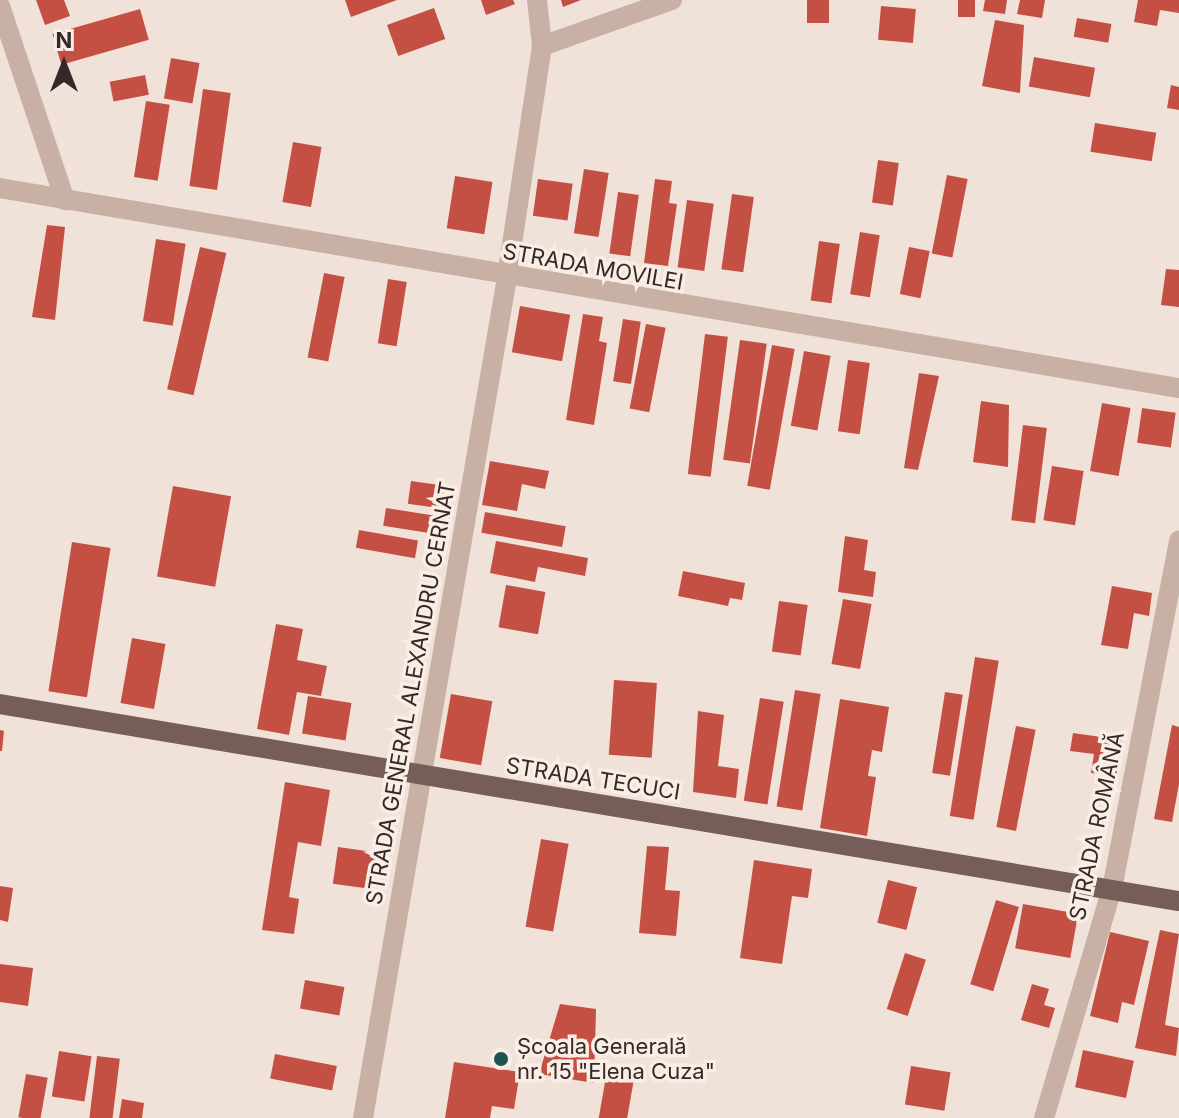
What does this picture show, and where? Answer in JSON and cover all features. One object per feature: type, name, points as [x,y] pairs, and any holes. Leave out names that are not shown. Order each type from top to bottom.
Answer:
[{"type":"main road","name":"STRADA TECUCI","points":[[0,704],[1179,901]]},
{"type":"street","name":"STRADA GENERAL ALEXANDRU CERNAT","points":[[363,1118],[507,277],[542,46],[537,0]]},
{"type":"street","points":[[542,46],[672,0]]},
{"type":"street","points":[[0,6],[65,200]]},
{"type":"street","name":"STRADA MOVILEI","points":[[0,188],[507,277],[1179,388]]},
{"type":"street","name":"STRADA ROMÂNĂ","points":[[1044,1118],[1112,889],[1179,540]]},
{"type":"building","points":[[36,0],[64,0],[70,16],[45,25]]},
{"type":"building","points":[[345,0],[397,0],[351,17]]},
{"type":"building","points":[[481,0],[513,0],[515,4],[486,15]]},
{"type":"building","points":[[561,0],[581,0],[563,7]]},
{"type":"building","points":[[807,0],[829,0],[829,23],[807,23]]},
{"type":"building","points":[[958,0],[975,0],[975,17],[958,17]]},
{"type":"building","points":[[985,0],[1007,0],[1005,14],[983,11]]},
{"type":"building","points":[[1020,0],[1045,0],[1042,18],[1017,14]]},
{"type":"building","points":[[1138,0],[1179,0],[1179,13],[1160,10],[1157,26],[1134,22]]},
{"type":"building","points":[[881,6],[916,9],[913,43],[878,40]]},
{"type":"building","points":[[434,8],[445,39],[398,56],[387,25]]},
{"type":"building","points":[[140,9],[149,40],[61,65],[53,34]]},
{"type":"building","points":[[1077,18],[1111,24],[1108,43],[1074,37]]},
{"type":"building","points":[[995,20],[1024,25],[1020,93],[982,86]]},
{"type":"building","points":[[1034,57],[1095,68],[1090,97],[1029,87]]},
{"type":"building","points":[[171,58],[200,63],[192,103],[164,98]]},
{"type":"building","points":[[145,75],[149,95],[113,102],[110,82]]},
{"type":"building","points":[[1171,85],[1179,87],[1179,110],[1167,108]]},
{"type":"building","points":[[203,89],[231,93],[217,190],[189,186]]},
{"type":"building","points":[[146,101],[170,105],[158,181],[134,177]]},
{"type":"building","points":[[1095,123],[1156,133],[1152,161],[1090,152]]},
{"type":"building","points":[[293,142],[322,147],[311,207],[282,202]]},
{"type":"building","points":[[878,160],[899,163],[893,206],[872,203]]},
{"type":"building","points":[[584,169],[609,173],[599,237],[574,233]]},
{"type":"building","points":[[947,175],[968,179],[952,258],[932,254]]},
{"type":"building","points":[[455,176],[493,182],[484,234],[447,228]]},
{"type":"building","points":[[538,179],[573,184],[568,221],[533,216]]},
{"type":"building","points":[[655,179],[672,181],[669,203],[677,204],[668,266],[644,263]]},
{"type":"building","points":[[618,192],[639,195],[630,256],[609,253]]},
{"type":"building","points":[[732,194],[754,197],[743,272],[721,269]]},
{"type":"building","points":[[687,200],[714,204],[704,271],[678,267]]},
{"type":"building","points":[[47,225],[65,227],[55,320],[32,317]]},
{"type":"building","points":[[860,232],[880,235],[870,297],[850,294]]},
{"type":"building","points":[[156,239],[186,244],[173,326],[143,321]]},
{"type":"building","points":[[819,241],[840,244],[831,303],[811,300]]},
{"type":"building","points":[[200,247],[226,253],[193,395],[167,389]]},
{"type":"building","points":[[909,247],[930,251],[920,298],[900,294]]},
{"type":"building","points":[[1166,269],[1179,270],[1179,307],[1161,305]]},
{"type":"building","points":[[324,273],[345,277],[328,361],[308,357]]},
{"type":"building","points":[[388,279],[407,282],[397,346],[378,343]]},
{"type":"building","points":[[520,306],[570,315],[562,361],[512,352]]},
{"type":"building","points":[[583,314],[603,317],[599,341],[607,343],[594,425],[566,420]]},
{"type":"building","points":[[623,319],[641,322],[631,384],[613,381]]},
{"type":"building","points":[[646,324],[666,328],[649,412],[630,408]]},
{"type":"building","points":[[705,334],[728,337],[711,477],[688,474]]},
{"type":"building","points":[[740,340],[767,344],[750,464],[723,460]]},
{"type":"building","points":[[772,345],[795,349],[770,490],[747,486]]},
{"type":"building","points":[[804,351],[831,356],[817,431],[791,426]]},
{"type":"building","points":[[848,360],[870,363],[860,434],[838,431]]},
{"type":"building","points":[[919,373],[939,376],[918,470],[904,468]]},
{"type":"building","points":[[981,401],[1009,405],[1008,467],[973,462]]},
{"type":"building","points":[[1102,403],[1131,408],[1119,476],[1090,471]]},
{"type":"building","points":[[1142,408],[1176,413],[1171,447],[1137,443]]},
{"type":"building","points":[[1023,425],[1047,428],[1035,523],[1011,520]]},
{"type":"building","points":[[490,461],[549,471],[545,489],[522,484],[517,511],[482,505]]},
{"type":"building","points":[[1052,466],[1084,471],[1075,525],[1043,520]]},
{"type":"building","points":[[411,481],[445,486],[441,509],[408,504]]},
{"type":"building","points":[[173,486],[231,496],[215,587],[157,577]]},
{"type":"building","points":[[386,508],[438,516],[436,534],[383,526]]},
{"type":"building","points":[[485,512],[566,526],[562,547],[481,533]]},
{"type":"building","points":[[359,530],[418,540],[415,558],[356,548]]},
{"type":"building","points":[[845,536],[868,540],[864,570],[876,572],[873,597],[838,592]]},
{"type":"building","points":[[496,541],[588,558],[585,576],[538,567],[535,582],[490,573]]},
{"type":"building","points":[[72,542],[111,548],[87,697],[48,691]]},
{"type":"building","points":[[683,571],[745,583],[742,600],[730,598],[728,606],[678,596]]},
{"type":"building","points":[[506,585],[545,592],[538,634],[499,627]]},
{"type":"building","points":[[1112,586],[1152,593],[1149,616],[1134,613],[1128,649],[1101,645]]},
{"type":"building","points":[[843,599],[872,604],[860,669],[832,664]]},
{"type":"building","points":[[779,601],[808,605],[801,656],[772,652]]},
{"type":"building","points":[[276,624],[303,629],[297,660],[327,666],[321,696],[297,692],[289,735],[257,729]]},
{"type":"building","points":[[132,638],[165,644],[154,709],[121,703]]},
{"type":"building","points":[[975,657],[999,661],[974,820],[950,816]]},
{"type":"building","points":[[614,680],[657,683],[652,758],[609,755]]},
{"type":"building","points":[[795,690],[821,694],[802,811],[777,807]]},
{"type":"building","points":[[945,692],[963,695],[950,776],[932,773]]},
{"type":"building","points":[[451,694],[492,701],[481,765],[440,758]]},
{"type":"building","points":[[308,696],[351,703],[346,740],[302,734]]},
{"type":"building","points":[[760,698],[784,702],[767,804],[744,801]]},
{"type":"building","points":[[840,699],[889,707],[882,752],[872,750],[868,776],[876,777],[867,836],[820,828]]},
{"type":"building","points":[[698,711],[724,715],[718,766],[739,769],[736,798],[693,792]]},
{"type":"building","points":[[1172,725],[1179,727],[1179,784],[1172,822],[1154,819]]},
{"type":"building","points":[[1016,726],[1036,730],[1016,831],[996,827]]},
{"type":"building","points":[[0,730],[4,731],[2,751],[0,751]]},
{"type":"building","points":[[1073,733],[1122,740],[1116,776],[1091,773],[1094,754],[1070,751]]},
{"type":"building","points":[[285,782],[330,790],[321,846],[298,842],[289,897],[299,899],[294,934],[262,930]]},
{"type":"building","points":[[541,839],[569,844],[553,932],[526,927]]},
{"type":"building","points":[[647,846],[669,847],[665,890],[680,891],[676,936],[639,933]]},
{"type":"building","points":[[338,847],[379,853],[373,889],[333,884]]},
{"type":"building","points":[[754,860],[812,869],[808,898],[792,896],[782,964],[740,958]]},
{"type":"building","points":[[888,880],[917,887],[906,930],[877,923]]},
{"type":"building","points":[[0,886],[13,888],[8,922],[0,920]]},
{"type":"building","points":[[996,900],[1019,907],[993,991],[970,984]]},
{"type":"building","points":[[1023,904],[1078,914],[1070,958],[1015,948]]},
{"type":"building","points":[[1160,930],[1179,934],[1165,1025],[1179,1028],[1176,1056],[1135,1048]]},
{"type":"building","points":[[1110,932],[1149,941],[1134,1005],[1122,1002],[1118,1023],[1090,1016]]},
{"type":"building","points":[[905,953],[926,960],[908,1016],[887,1009]]},
{"type":"building","points":[[0,964],[33,968],[28,1006],[0,1002]]},
{"type":"building","points":[[305,980],[344,987],[339,1016],[300,1009]]},
{"type":"building","points":[[1032,984],[1049,989],[1044,1005],[1055,1008],[1049,1028],[1021,1020]]},
{"type":"building","points":[[560,1004],[596,1009],[594,1083],[539,1074]]},
{"type":"building","points":[[1083,1050],[1134,1061],[1126,1098],[1075,1087]]},
{"type":"building","points":[[59,1051],[92,1056],[84,1102],[52,1096]]},
{"type":"building","points":[[275,1054],[337,1066],[332,1091],[270,1079]]},
{"type":"building","points":[[97,1056],[120,1059],[113,1118],[89,1118]]},
{"type":"building","points":[[454,1062],[520,1072],[514,1109],[492,1106],[490,1118],[445,1118]]},
{"type":"building","points":[[911,1066],[951,1072],[944,1111],[905,1105]]},
{"type":"building","points":[[607,1071],[635,1076],[627,1118],[599,1118]]},
{"type":"building","points":[[26,1074],[48,1078],[41,1118],[18,1117]]},
{"type":"building","points":[[122,1099],[144,1103],[142,1118],[119,1118]]},
{"type":"place","name":"Școala Generală nr. 15 \"Elena Cuza\"","points":[[501,1059]]}]
